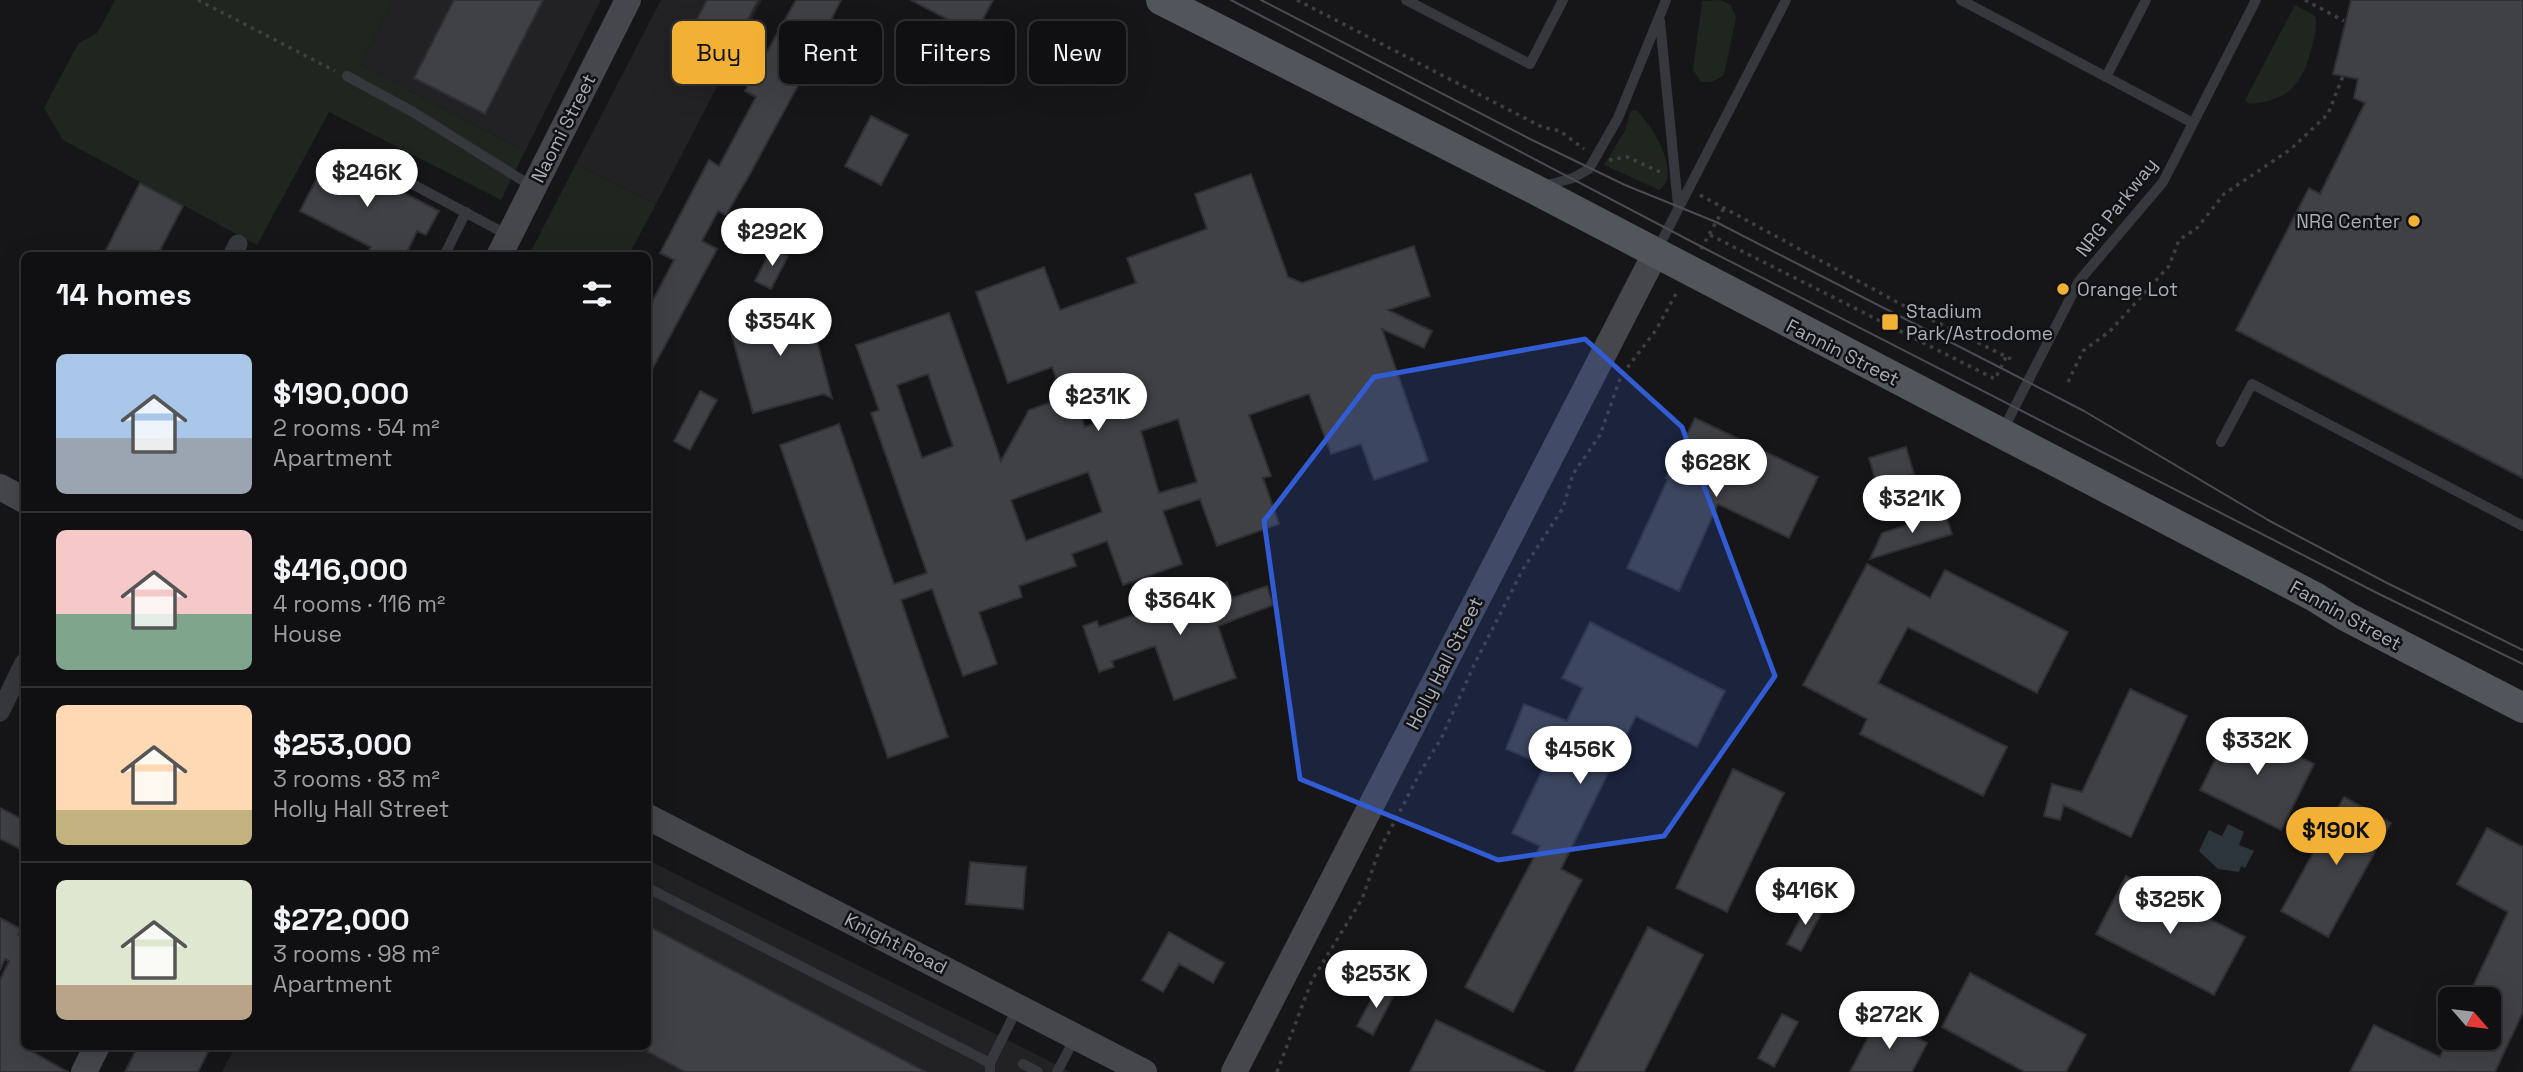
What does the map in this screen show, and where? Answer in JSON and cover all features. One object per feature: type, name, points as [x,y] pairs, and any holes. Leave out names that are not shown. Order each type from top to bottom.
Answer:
[{"type":"main road","name":"Fannin Street","points":[[1161,0],[1534,189],[2523,708]]},
{"type":"street","name":"Naomi Street","points":[[504,245],[628,0]]},
{"type":"street","name":"Holly Hall Street","points":[[1234,1072],[1655,254]]},
{"type":"street","points":[[0,487],[21,498]]},
{"type":"street","points":[[0,712],[21,669]]},
{"type":"street","name":"Knight Road","points":[[651,819],[1143,1072]]},
{"type":"street","points":[[83,1072],[94,1050]]},
{"type":"lane","points":[[1406,0],[1530,64],[1563,0]]},
{"type":"lane","points":[[1534,189],[1573,178],[1589,169],[1618,118],[1666,0]]},
{"type":"lane","points":[[1655,254],[1786,0]]},
{"type":"lane","points":[[1961,0],[2193,123]]},
{"type":"lane","points":[[2106,77],[2146,0]]},
{"type":"lane","name":"NRG Parkway","points":[[2001,434],[2079,281],[2163,182],[2256,0]]},
{"type":"lane","points":[[1660,20],[1678,205]]},
{"type":"lane","points":[[347,76],[413,112],[534,187]]},
{"type":"lane","points":[[371,162],[466,212],[504,245]]},
{"type":"lane","points":[[446,252],[466,212]]},
{"type":"lane","points":[[2221,442],[2252,384],[2523,526]]},
{"type":"lane","points":[[651,890],[990,1068],[1018,1007]]},
{"type":"lane","points":[[1057,1072],[1076,1037]]},
{"type":"lane","points":[[1023,1064],[1038,1072]]},
{"type":"path","points":[[198,0],[347,76]]},
{"type":"path","points":[[1297,0],[1542,127],[1560,131],[1585,150]]},
{"type":"path","points":[[2305,0],[2344,21]]},
{"type":"path","points":[[2068,382],[2083,351],[2110,331],[2169,266],[2179,240],[2197,228],[2224,194],[2291,149],[2328,114],[2343,76]]},
{"type":"path","points":[[1606,160],[1614,161],[1627,157],[1666,175]]},
{"type":"path","points":[[1706,198],[1908,308],[2009,358],[1995,379],[1709,234]]},
{"type":"path","points":[[1277,1072],[1312,980],[1362,899],[1380,851],[1421,771],[1441,739],[1474,665],[1523,569],[1563,508],[1573,474],[1600,435],[1621,376],[1656,330],[1668,308]]},
{"type":"highlighted area","points":[[1585,339],[1682,427],[1775,676],[1664,836],[1498,860],[1300,779],[1264,521],[1374,377]]},
{"type":"shaded area","points":[[115,0],[393,0],[360,65],[525,151],[501,200],[329,112],[257,245],[63,140],[44,108],[78,44],[98,32]]},
{"type":"shaded area","points":[[393,0],[601,0],[525,151],[360,65]]},
{"type":"shaded area","points":[[661,0],[762,0],[751,21],[672,21],[672,84],[718,84],[656,204],[576,164]]},
{"type":"shaded area","points":[[1720,0],[1731,5],[1736,18],[1724,75],[1712,82],[1701,82],[1693,70],[1702,1]]},
{"type":"shaded area","points":[[2295,5],[2315,16],[2316,20],[2316,29],[2303,73],[2283,95],[2249,104],[2245,100]]},
{"type":"shaded area","points":[[1636,110],[1656,137],[1666,161],[1666,183],[1659,190],[1604,165],[1625,130],[1631,111]]},
{"type":"shaded area","points":[[576,164],[656,204],[631,252],[531,252]]},
{"type":"shaded area","points":[[2228,824],[2244,832],[2239,845],[2254,851],[2245,868],[2241,866],[2239,872],[2218,869],[2199,851],[2209,830],[2222,836]]},
{"type":"shaded area","points":[[651,862],[1071,1072],[222,1072],[233,1050],[651,1050]]},
{"type":"building","points":[[454,0],[543,0],[485,114],[414,78]]},
{"type":"building","points":[[707,0],[758,0],[747,21],[696,21]]},
{"type":"building","points":[[796,0],[841,0],[830,21],[784,21]]},
{"type":"building","points":[[911,0],[993,0],[982,21],[951,21]]},
{"type":"building","name":"NRG Center","points":[[2351,0],[2523,0],[2523,478],[2236,330],[2309,188],[2320,194],[2365,103],[2354,98],[2358,79],[2333,74]]},
{"type":"building","points":[[779,30],[779,84],[799,84],[726,215],[718,211],[702,241],[717,249],[651,371],[651,304],[674,260],[660,253],[709,160],[719,166],[756,97],[745,91],[749,84],[765,84],[765,55]]},
{"type":"building","points":[[871,116],[908,135],[881,185],[845,166]]},
{"type":"building","points":[[329,154],[439,211],[426,235],[417,231],[407,252],[368,252],[371,247],[300,211]]},
{"type":"building","points":[[1251,174],[1288,277],[1302,283],[1414,246],[1430,296],[1388,310],[1432,331],[1424,348],[1382,329],[1428,461],[1374,480],[1361,444],[1331,454],[1309,394],[1249,415],[1271,476],[1263,478],[1279,524],[1217,546],[1200,499],[1163,511],[1182,564],[1123,585],[1107,541],[1072,554],[1076,566],[1019,586],[1022,597],[979,612],[997,664],[963,676],[932,589],[901,600],[948,737],[888,758],[780,445],[839,424],[894,584],[927,573],[871,413],[879,410],[856,345],[949,313],[1001,461],[1029,410],[1063,398],[1052,367],[1008,383],[976,292],[1044,267],[1060,310],[1136,283],[1127,258],[1207,229],[1195,194]],"holes":[[[928,374],[953,446],[922,458],[897,385]],[[1110,381],[1120,414],[1085,427],[1073,395]],[[1178,419],[1197,482],[1159,493],[1141,431]],[[1088,472],[1102,512],[1026,541],[1011,500]]]},
{"type":"building","points":[[140,183],[183,206],[159,252],[105,252]]},
{"type":"building","points":[[772,248],[788,256],[771,289],[755,281]]},
{"type":"building","points":[[807,303],[832,398],[823,394],[753,413],[729,325]]},
{"type":"building","points":[[700,391],[717,400],[690,450],[674,441]]},
{"type":"building","points":[[1695,418],[1818,477],[1789,538],[1718,504],[1679,591],[1627,568]]},
{"type":"building","points":[[1906,447],[1914,474],[1877,485],[1869,458]]},
{"type":"building","points":[[1945,513],[1952,534],[1870,559],[1882,533]]},
{"type":"building","points":[[1867,564],[1930,598],[1945,570],[2068,632],[2037,693],[1908,627],[1878,683],[2007,747],[1983,796],[1860,734],[1867,719],[1803,685]]},
{"type":"building","points":[[1227,582],[1232,598],[1267,586],[1273,605],[1218,626],[1236,678],[1174,700],[1155,646],[1112,661],[1114,667],[1099,672],[1083,626],[1097,621],[1099,627]]},
{"type":"building","points":[[1590,622],[1725,691],[1697,747],[1636,716],[1561,869],[1582,880],[1513,1012],[1465,987],[1540,846],[1512,833],[1545,765],[1506,749],[1524,704],[1567,721],[1583,688],[1562,678]]},
{"type":"building","points":[[2130,689],[2187,716],[2131,837],[2064,805],[2060,820],[2044,816],[2052,784],[2082,792]]},
{"type":"building","points":[[2233,724],[2314,764],[2281,830],[2200,790]]},
{"type":"building","points":[[1733,769],[1784,793],[1727,912],[1676,888]]},
{"type":"building","points":[[2344,797],[2391,823],[2328,937],[2281,911]]},
{"type":"building","points":[[0,808],[21,818],[21,850],[0,839]]},
{"type":"building","points":[[2487,828],[2523,847],[2523,1012],[2495,1072],[2350,1072],[2374,1025],[2440,1057],[2443,1050],[2501,1050],[2501,987],[2473,987],[2508,912],[2457,884]]},
{"type":"building","points":[[970,862],[1026,867],[1023,909],[966,904]]},
{"type":"building","points":[[2126,876],[2245,937],[2214,995],[2096,934]]},
{"type":"building","points":[[1809,902],[1823,910],[1801,951],[1787,944]]},
{"type":"building","points":[[0,918],[21,929],[18,935],[21,936],[21,1050],[29,1050],[68,1072],[0,1072],[0,980],[9,961],[5,959],[0,970]]},
{"type":"building","points":[[1648,927],[1703,955],[1644,1072],[1574,1072]]},
{"type":"building","points":[[651,928],[926,1072],[685,1072],[648,1052],[651,1050]]},
{"type":"building","points":[[1169,932],[1224,963],[1213,983],[1179,964],[1163,992],[1142,980]]},
{"type":"building","points":[[1970,973],[2086,1035],[2066,1072],[2025,1072],[1942,1027]]},
{"type":"building","points":[[1379,985],[1395,993],[1373,1035],[1357,1026]]},
{"type":"building","points":[[1782,1014],[1798,1022],[1774,1067],[1758,1058]]},
{"type":"building","points":[[1878,1018],[1927,1043],[1912,1072],[1850,1072]]},
{"type":"building","points":[[1436,1020],[1545,1072],[1410,1072]]},
{"type":"building","points":[[136,1050],[209,1050],[198,1072],[125,1072]]},
{"type":"tram line","points":[[1231,0],[1702,247],[2379,594],[2523,664]]},
{"type":"tram line","points":[[1261,0],[1532,140],[1625,185],[1716,222],[2001,368],[2084,411],[2268,520],[2523,650]]},
{"type":"place","name":"NRG Center","points":[[2414,221]]},
{"type":"place","name":"Orange Lot","points":[[2063,289]]},
{"type":"place","name":"Stadium Park/Astrodome","points":[[1890,322]]}]
